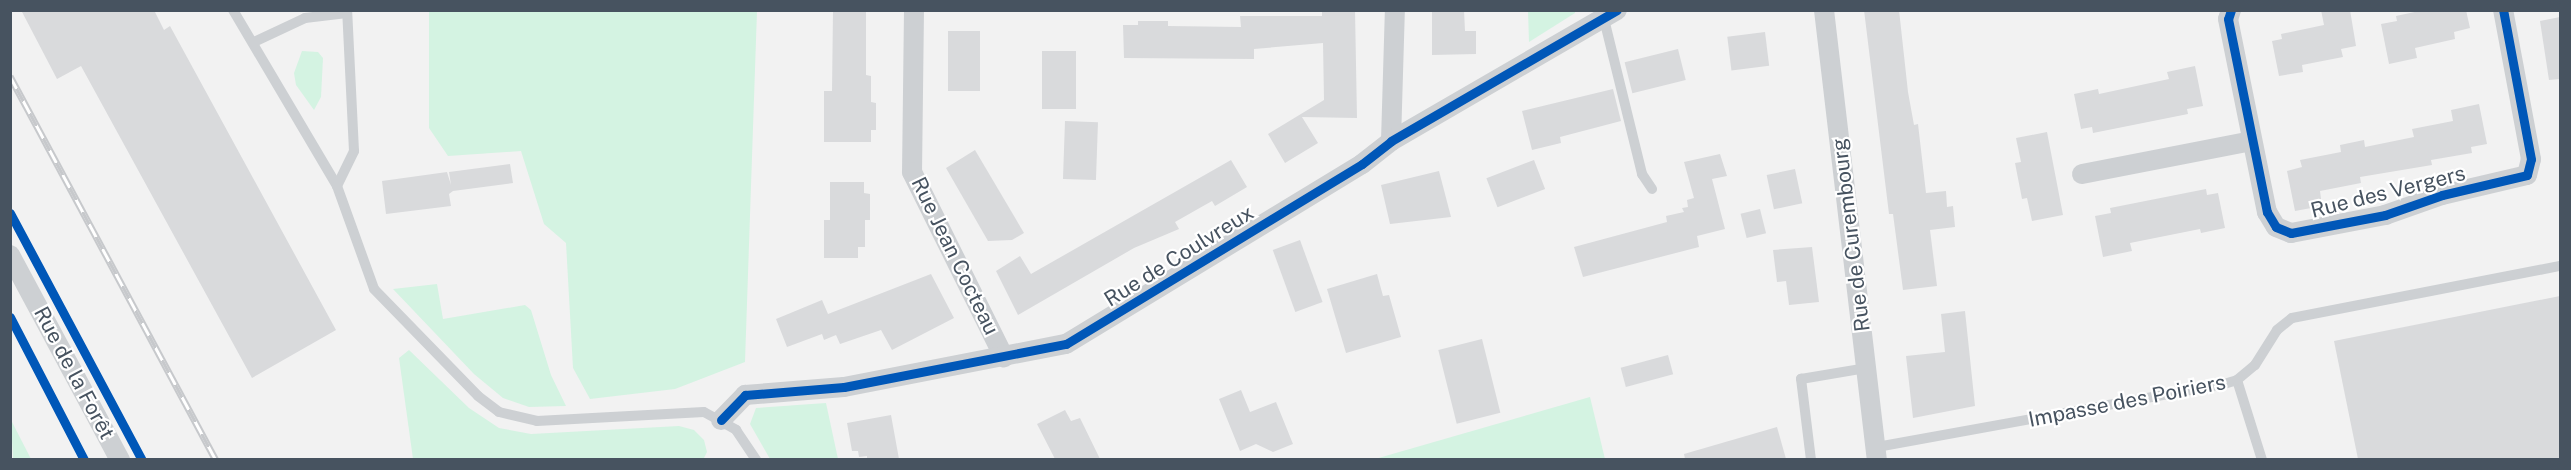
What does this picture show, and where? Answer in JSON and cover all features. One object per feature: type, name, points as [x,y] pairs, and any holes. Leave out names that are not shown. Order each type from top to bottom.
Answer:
[{"type":"street","name":"Rue Jean Cocteau","points":[[914,10],[912,172],[1004,357]]},
{"type":"street","points":[[1391,141],[1395,10]]},
{"type":"street","name":"Rue de Curembourg","points":[[1824,10],[1877,453]]},
{"type":"street","name":"Rue des Vergers","points":[[2231,10],[2228,19],[2267,212],[2276,227],[2292,233],[2385,215],[2442,195],[2527,175],[2531,159],[2503,10]]},
{"type":"street","name":"Rue de Coulvreux","points":[[721,420],[745,395],[844,387],[1066,344],[1362,164],[1391,141],[1611,15]]},
{"type":"street","points":[[2082,174],[2252,141]]},
{"type":"street","name":"Rue de la Forêt","points":[[10,255],[120,459]]},
{"type":"lane","points":[[233,10],[254,42],[337,186],[374,289],[478,396],[499,412],[537,421],[704,412],[736,430],[756,459]]},
{"type":"lane","points":[[254,42],[305,18],[346,12],[354,151],[337,186]]},
{"type":"lane","name":"Rue de Coulvreux","points":[[1611,15],[1642,174],[1652,189]]},
{"type":"lane","name":"Impasse des Poiriers","points":[[1877,453],[2236,380],[2256,365],[2277,330],[2292,318],[2560,266]]},
{"type":"lane","points":[[1811,459],[1801,379],[1867,368]]},
{"type":"lane","points":[[2236,380],[2262,459]]},
{"type":"green space","points":[[429,11],[757,11],[745,362],[675,389],[590,399],[573,368],[566,243],[544,224],[521,151],[448,156],[429,128]]},
{"type":"green space","points":[[1528,11],[1575,11],[1575,13],[1529,42]]},
{"type":"green space","points":[[302,51],[318,52],[323,58],[321,97],[314,110],[296,85],[294,73]]},
{"type":"green space","points":[[437,284],[443,319],[525,305],[531,310],[551,375],[566,406],[529,407],[503,398],[474,374],[393,289]]},
{"type":"green space","points":[[409,350],[469,408],[499,428],[531,434],[679,426],[694,430],[704,440],[707,452],[703,460],[413,459],[399,358]]},
{"type":"green space","points":[[1590,397],[1605,459],[1375,459]]},
{"type":"green space","points":[[826,403],[838,459],[770,459],[750,424],[756,408]]},
{"type":"green space","points":[[11,420],[31,459],[13,459]]},
{"type":"building","points":[[21,10],[154,10],[164,30],[170,26],[336,330],[252,378],[81,66],[57,79]]},
{"type":"building","points":[[833,10],[866,10],[866,75],[871,76],[871,102],[876,103],[876,130],[871,130],[871,142],[824,142],[824,91],[832,91]]},
{"type":"building","points":[[1322,10],[1355,10],[1357,118],[1302,117],[1318,143],[1285,163],[1268,134],[1324,100],[1323,43],[1254,49],[1254,59],[1124,58],[1123,25],[1138,25],[1138,21],[1168,21],[1168,26],[1241,27],[1240,16],[1322,16]]},
{"type":"building","points":[[1432,10],[1464,10],[1465,31],[1476,31],[1476,54],[1432,55]]},
{"type":"building","points":[[1864,10],[1899,10],[1908,92],[1914,125],[1918,124],[1926,193],[1946,191],[1947,207],[1953,206],[1955,227],[1930,230],[1937,286],[1903,290],[1893,214],[1889,214]]},
{"type":"building","points":[[2321,10],[2350,10],[2356,46],[2341,49],[2343,57],[2302,65],[2303,72],[2279,76],[2272,41],[2282,39],[2281,34],[2324,25]]},
{"type":"building","points":[[2424,10],[2466,10],[2470,28],[2454,32],[2455,39],[2415,48],[2417,58],[2389,64],[2381,24],[2397,21],[2396,16]]},
{"type":"building","points":[[2560,17],[2560,79],[2549,80],[2540,21]]},
{"type":"building","points":[[948,31],[980,31],[980,91],[948,91]]},
{"type":"building","points":[[1765,32],[1769,66],[1731,70],[1727,37]]},
{"type":"building","points":[[1678,49],[1686,80],[1632,93],[1625,62]]},
{"type":"building","points":[[1042,51],[1076,51],[1076,109],[1042,109]]},
{"type":"building","points":[[2195,66],[2203,106],[2187,109],[2188,114],[2093,133],[2092,127],[2081,129],[2074,94],[2098,89],[2099,94],[2169,79],[2167,72]]},
{"type":"building","points":[[1613,89],[1621,121],[1560,137],[1561,143],[1532,150],[1522,111]]},
{"type":"building","points":[[2479,104],[2487,144],[2471,147],[2472,153],[2431,160],[2432,165],[2360,177],[2361,183],[2320,191],[2322,206],[2295,211],[2287,171],[2302,167],[2300,160],[2341,152],[2340,145],[2364,140],[2365,147],[2414,137],[2412,129],[2453,121],[2451,110]]},
{"type":"building","points":[[1065,121],[1098,122],[1096,180],[1063,179]]},
{"type":"building","points":[[2047,132],[2063,215],[2032,221],[2027,198],[2022,199],[2015,163],[2021,162],[2016,138]]},
{"type":"building","points":[[975,150],[1024,233],[1012,240],[988,241],[946,168]]},
{"type":"building","points":[[1720,154],[1727,176],[1712,179],[1725,229],[1697,236],[1699,247],[1583,277],[1574,247],[1667,222],[1666,216],[1684,212],[1682,208],[1688,207],[1687,200],[1694,198],[1684,162]]},
{"type":"building","points":[[1231,160],[1247,187],[1215,206],[1212,201],[1175,222],[1179,229],[1134,248],[1018,315],[996,271],[1020,256],[1031,274]]},
{"type":"building","points":[[1534,160],[1545,189],[1497,207],[1486,178]]},
{"type":"building","points":[[510,164],[513,183],[453,191],[449,194],[451,206],[386,214],[382,181],[447,172],[451,185],[449,172]]},
{"type":"building","points":[[1795,169],[1802,203],[1774,209],[1767,175]]},
{"type":"building","points":[[1439,171],[1451,217],[1390,224],[1381,185]]},
{"type":"building","points":[[830,182],[864,182],[864,193],[870,194],[870,220],[865,220],[865,247],[858,247],[858,258],[824,258],[824,220],[830,220]]},
{"type":"building","points":[[2206,189],[2207,195],[2218,193],[2225,228],[2201,233],[2200,229],[2130,243],[2132,251],[2103,257],[2095,216],[2111,213],[2110,208]]},
{"type":"building","points":[[1760,209],[1766,233],[1747,238],[1741,214]]},
{"type":"building","points":[[1300,240],[1323,302],[1295,312],[1273,250]]},
{"type":"building","points":[[1812,247],[1819,302],[1789,305],[1786,281],[1777,282],[1773,250]]},
{"type":"building","points":[[931,274],[954,318],[892,350],[881,330],[840,344],[836,335],[824,340],[822,334],[787,347],[776,319],[822,300],[828,314]]},
{"type":"building","points":[[1377,274],[1383,296],[1389,295],[1401,337],[1346,353],[1327,289]]},
{"type":"building","points":[[2560,296],[2560,459],[2358,459],[2334,341]]},
{"type":"building","points":[[1965,311],[1975,406],[1913,418],[1906,356],[1945,352],[1941,314]]},
{"type":"building","points":[[1482,339],[1500,413],[1457,424],[1438,350]]},
{"type":"building","points":[[1668,355],[1673,374],[1626,387],[1621,368]]},
{"type":"building","points":[[1241,390],[1250,412],[1276,402],[1293,444],[1273,452],[1256,444],[1240,451],[1219,399]]},
{"type":"building","points":[[1065,410],[1071,421],[1080,418],[1100,459],[1055,459],[1037,424]]},
{"type":"building","points":[[891,415],[899,459],[867,459],[867,456],[859,457],[858,451],[852,451],[847,423]]},
{"type":"building","points":[[1777,427],[1786,459],[1685,459],[1684,454]]},
{"type":"railway","points":[[10,76],[216,460]]},
{"type":"cycle path","points":[[721,420],[745,395],[844,387],[1066,344],[1362,164],[1391,141],[1617,10]]},
{"type":"cycle path","points":[[2231,10],[2228,19],[2267,212],[2276,227],[2291,233],[2385,215],[2442,195],[2527,175],[2531,159],[2503,10]]},
{"type":"cycle path","points":[[10,213],[142,460]]},
{"type":"cycle path","points":[[10,317],[84,460]]}]
